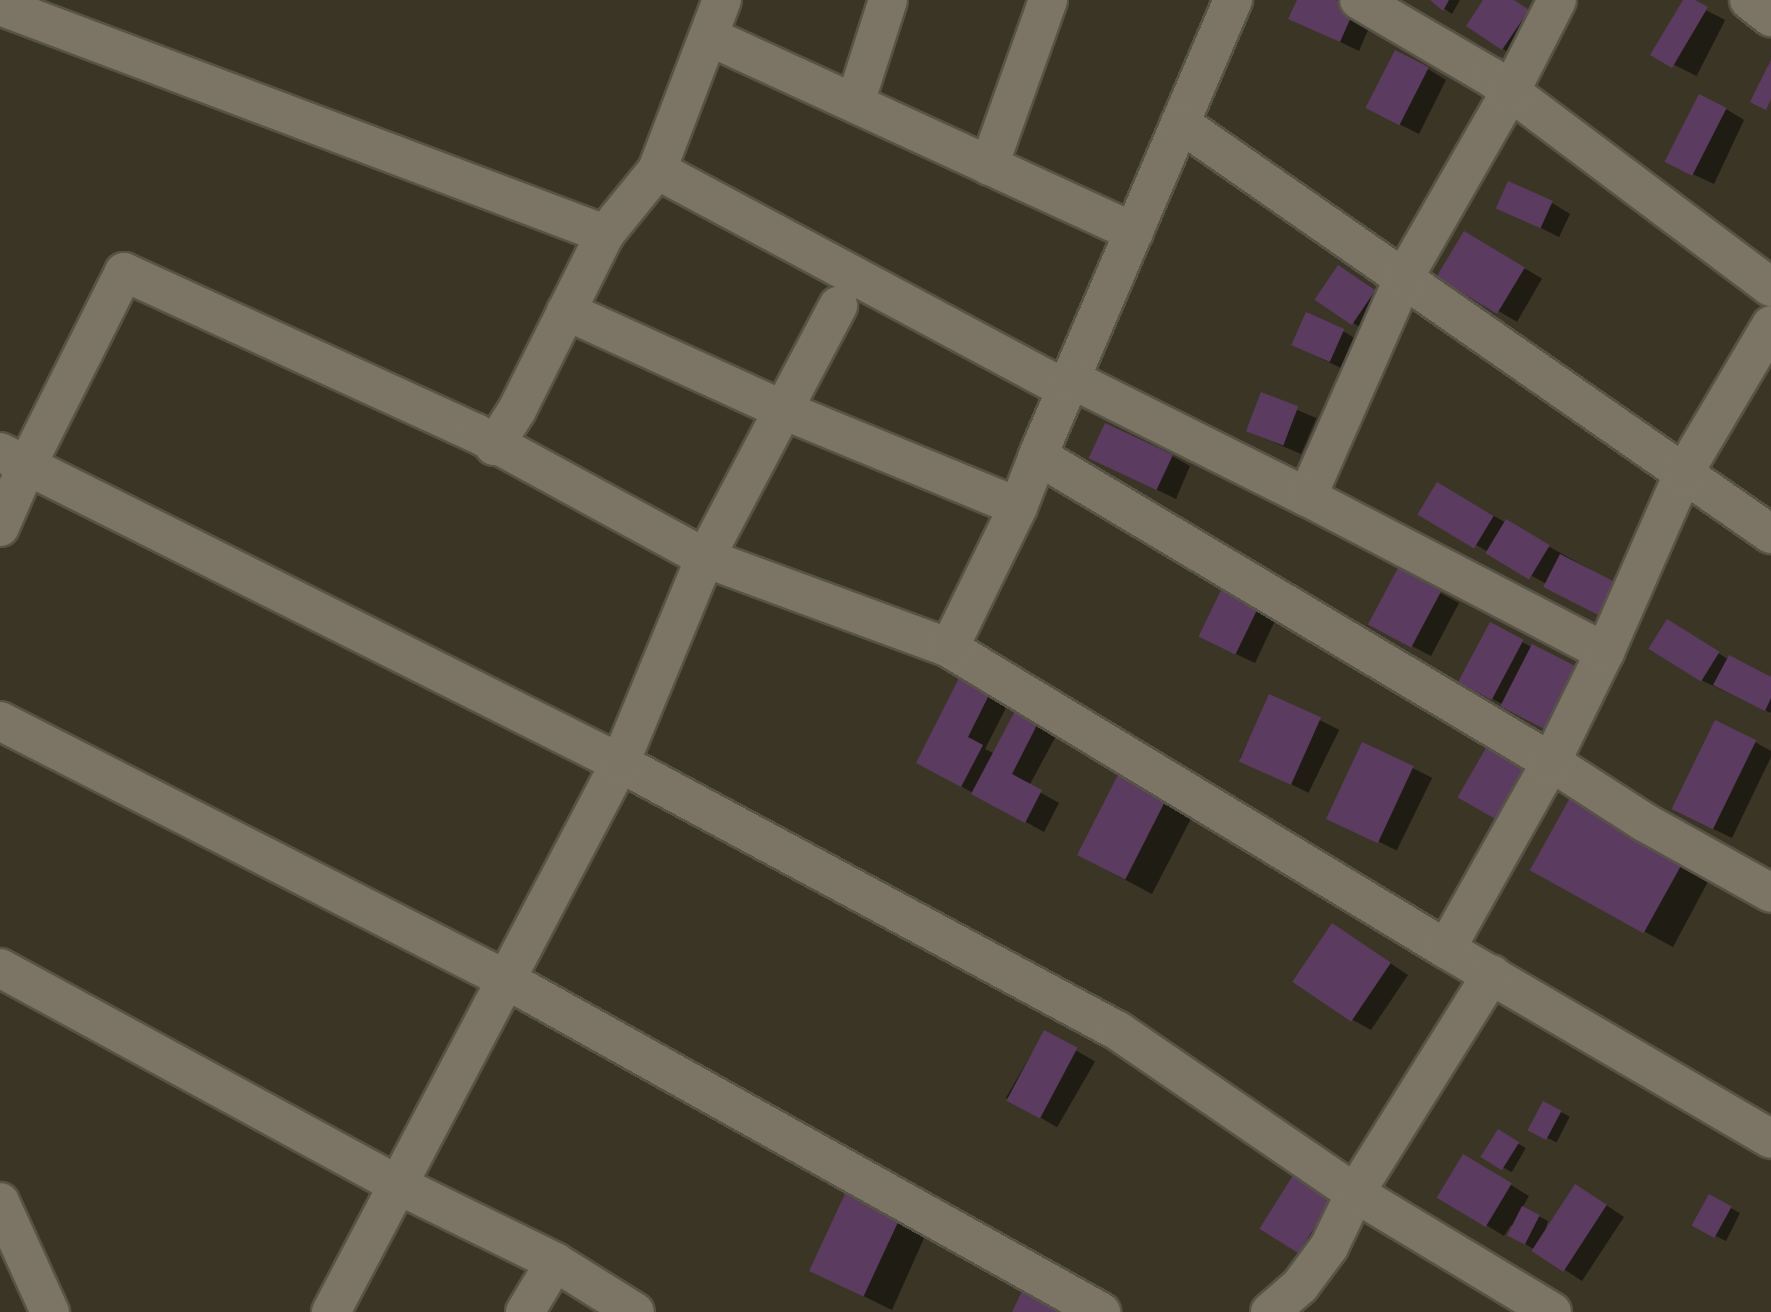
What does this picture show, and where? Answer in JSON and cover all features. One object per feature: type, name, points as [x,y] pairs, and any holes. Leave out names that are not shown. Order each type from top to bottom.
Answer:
[{"type":"street","points":[[494,446],[517,410],[605,234],[657,170],[722,0]]},
{"type":"street","points":[[855,103],[888,0]]},
{"type":"street","points":[[989,166],[1048,0]]},
{"type":"street","points":[[949,648],[1018,507],[1233,0]]},
{"type":"street","points":[[1359,0],[1510,92],[1771,287]]},
{"type":"street","points":[[1307,497],[1403,279],[1510,92],[1557,0]]},
{"type":"street","points":[[1749,0],[1771,17]]},
{"type":"street","points":[[0,6],[605,234]]},
{"type":"street","points":[[710,37],[1134,232]]},
{"type":"street","points":[[1180,123],[1771,534]]},
{"type":"street","points":[[657,170],[1069,384],[1307,497],[1605,652]]},
{"type":"street","points":[[0,527],[13,458],[124,272],[476,433],[494,446],[705,558],[949,648],[1446,949],[1771,1139]]},
{"type":"street","points":[[331,1312],[620,763],[705,558],[838,306]]},
{"type":"street","points":[[566,311],[783,410],[1018,507]]},
{"type":"street","points":[[1446,949],[1551,762],[1605,652],[1683,474],[1771,325]]},
{"type":"street","points":[[1038,456],[1551,762],[1644,822],[1771,893]]},
{"type":"street","points":[[13,458],[620,763],[1118,1031],[1355,1193],[1552,1312]]},
{"type":"street","points":[[0,721],[505,979],[1101,1312]]},
{"type":"street","points":[[0,968],[398,1185],[555,1262],[635,1312]]},
{"type":"street","points":[[1270,1312],[1300,1286],[1329,1247],[1355,1193],[1492,974]]},
{"type":"street","points":[[0,1202],[50,1312]]},
{"type":"street","points":[[525,1312],[555,1262]]},
{"type":"building","points":[[1297,0],[1336,0],[1355,8],[1340,42],[1288,19]]},
{"type":"building","points":[[1430,0],[1449,0],[1443,11]]},
{"type":"building","points":[[1483,0],[1514,0],[1529,10],[1502,50],[1466,26]]},
{"type":"building","points":[[1683,0],[1695,0],[1708,7],[1672,68],[1650,55]]},
{"type":"building","points":[[1395,50],[1429,67],[1399,125],[1365,108]]},
{"type":"building","points":[[1771,60],[1771,99],[1766,110],[1750,102]]},
{"type":"building","points":[[1699,94],[1727,108],[1692,176],[1664,162]]},
{"type":"building","points":[[1508,181],[1553,201],[1541,228],[1496,208]]},
{"type":"building","points":[[1464,231],[1525,268],[1497,314],[1436,277]]},
{"type":"building","points":[[1338,265],[1375,290],[1352,325],[1315,300]]},
{"type":"building","points":[[1306,312],[1344,329],[1330,362],[1291,345]]},
{"type":"building","points":[[1261,392],[1298,406],[1283,446],[1246,431]]},
{"type":"building","points":[[1105,423],[1173,455],[1156,490],[1089,458]]},
{"type":"building","points":[[1437,482],[1494,516],[1474,549],[1417,515]]},
{"type":"building","points":[[1506,519],[1550,545],[1529,580],[1485,553]]},
{"type":"building","points":[[1560,554],[1616,583],[1599,616],[1543,587]]},
{"type":"building","points":[[1398,568],[1441,591],[1411,648],[1368,625]]},
{"type":"building","points":[[1227,578],[1264,596],[1235,654],[1199,636]]},
{"type":"building","points":[[1667,619],[1720,652],[1701,682],[1648,649]]},
{"type":"building","points":[[1490,622],[1524,640],[1492,700],[1458,682]]},
{"type":"building","points":[[1532,644],[1580,669],[1548,731],[1500,706]]},
{"type":"building","points":[[1729,655],[1771,677],[1771,698],[1765,711],[1713,685]]},
{"type":"building","points":[[960,676],[991,691],[968,737],[983,745],[961,787],[916,763]]},
{"type":"building","points":[[1269,694],[1321,717],[1291,785],[1239,762]]},
{"type":"building","points":[[1015,711],[1038,723],[1012,774],[1042,790],[1025,823],[971,794]]},
{"type":"building","points":[[1715,720],[1756,740],[1713,829],[1672,809]]},
{"type":"building","points":[[1490,741],[1528,763],[1496,819],[1458,797]]},
{"type":"building","points":[[1362,742],[1414,766],[1378,843],[1326,819]]},
{"type":"building","points":[[1123,765],[1171,790],[1125,880],[1077,855]]},
{"type":"building","points":[[1571,796],[1685,859],[1643,933],[1530,870]]},
{"type":"building","points":[[1332,923],[1391,963],[1351,1022],[1292,982]]},
{"type":"building","points":[[1044,1030],[1078,1048],[1040,1118],[1006,1101]]},
{"type":"building","points":[[1543,1101],[1562,1111],[1546,1140],[1528,1130]]},
{"type":"building","points":[[1498,1129],[1519,1142],[1502,1170],[1481,1157]]},
{"type":"building","points":[[1463,1154],[1512,1183],[1486,1227],[1437,1198]]},
{"type":"building","points":[[1295,1172],[1334,1196],[1299,1253],[1259,1229]]},
{"type":"building","points":[[1575,1184],[1607,1205],[1563,1272],[1531,1251]]},
{"type":"building","points":[[845,1194],[899,1219],[863,1296],[809,1271]]},
{"type":"building","points":[[1709,1194],[1732,1207],[1714,1238],[1692,1225]]},
{"type":"building","points":[[1522,1206],[1540,1215],[1525,1244],[1507,1235]]},
{"type":"building","points":[[1026,1283],[1090,1312],[1012,1312]]}]
